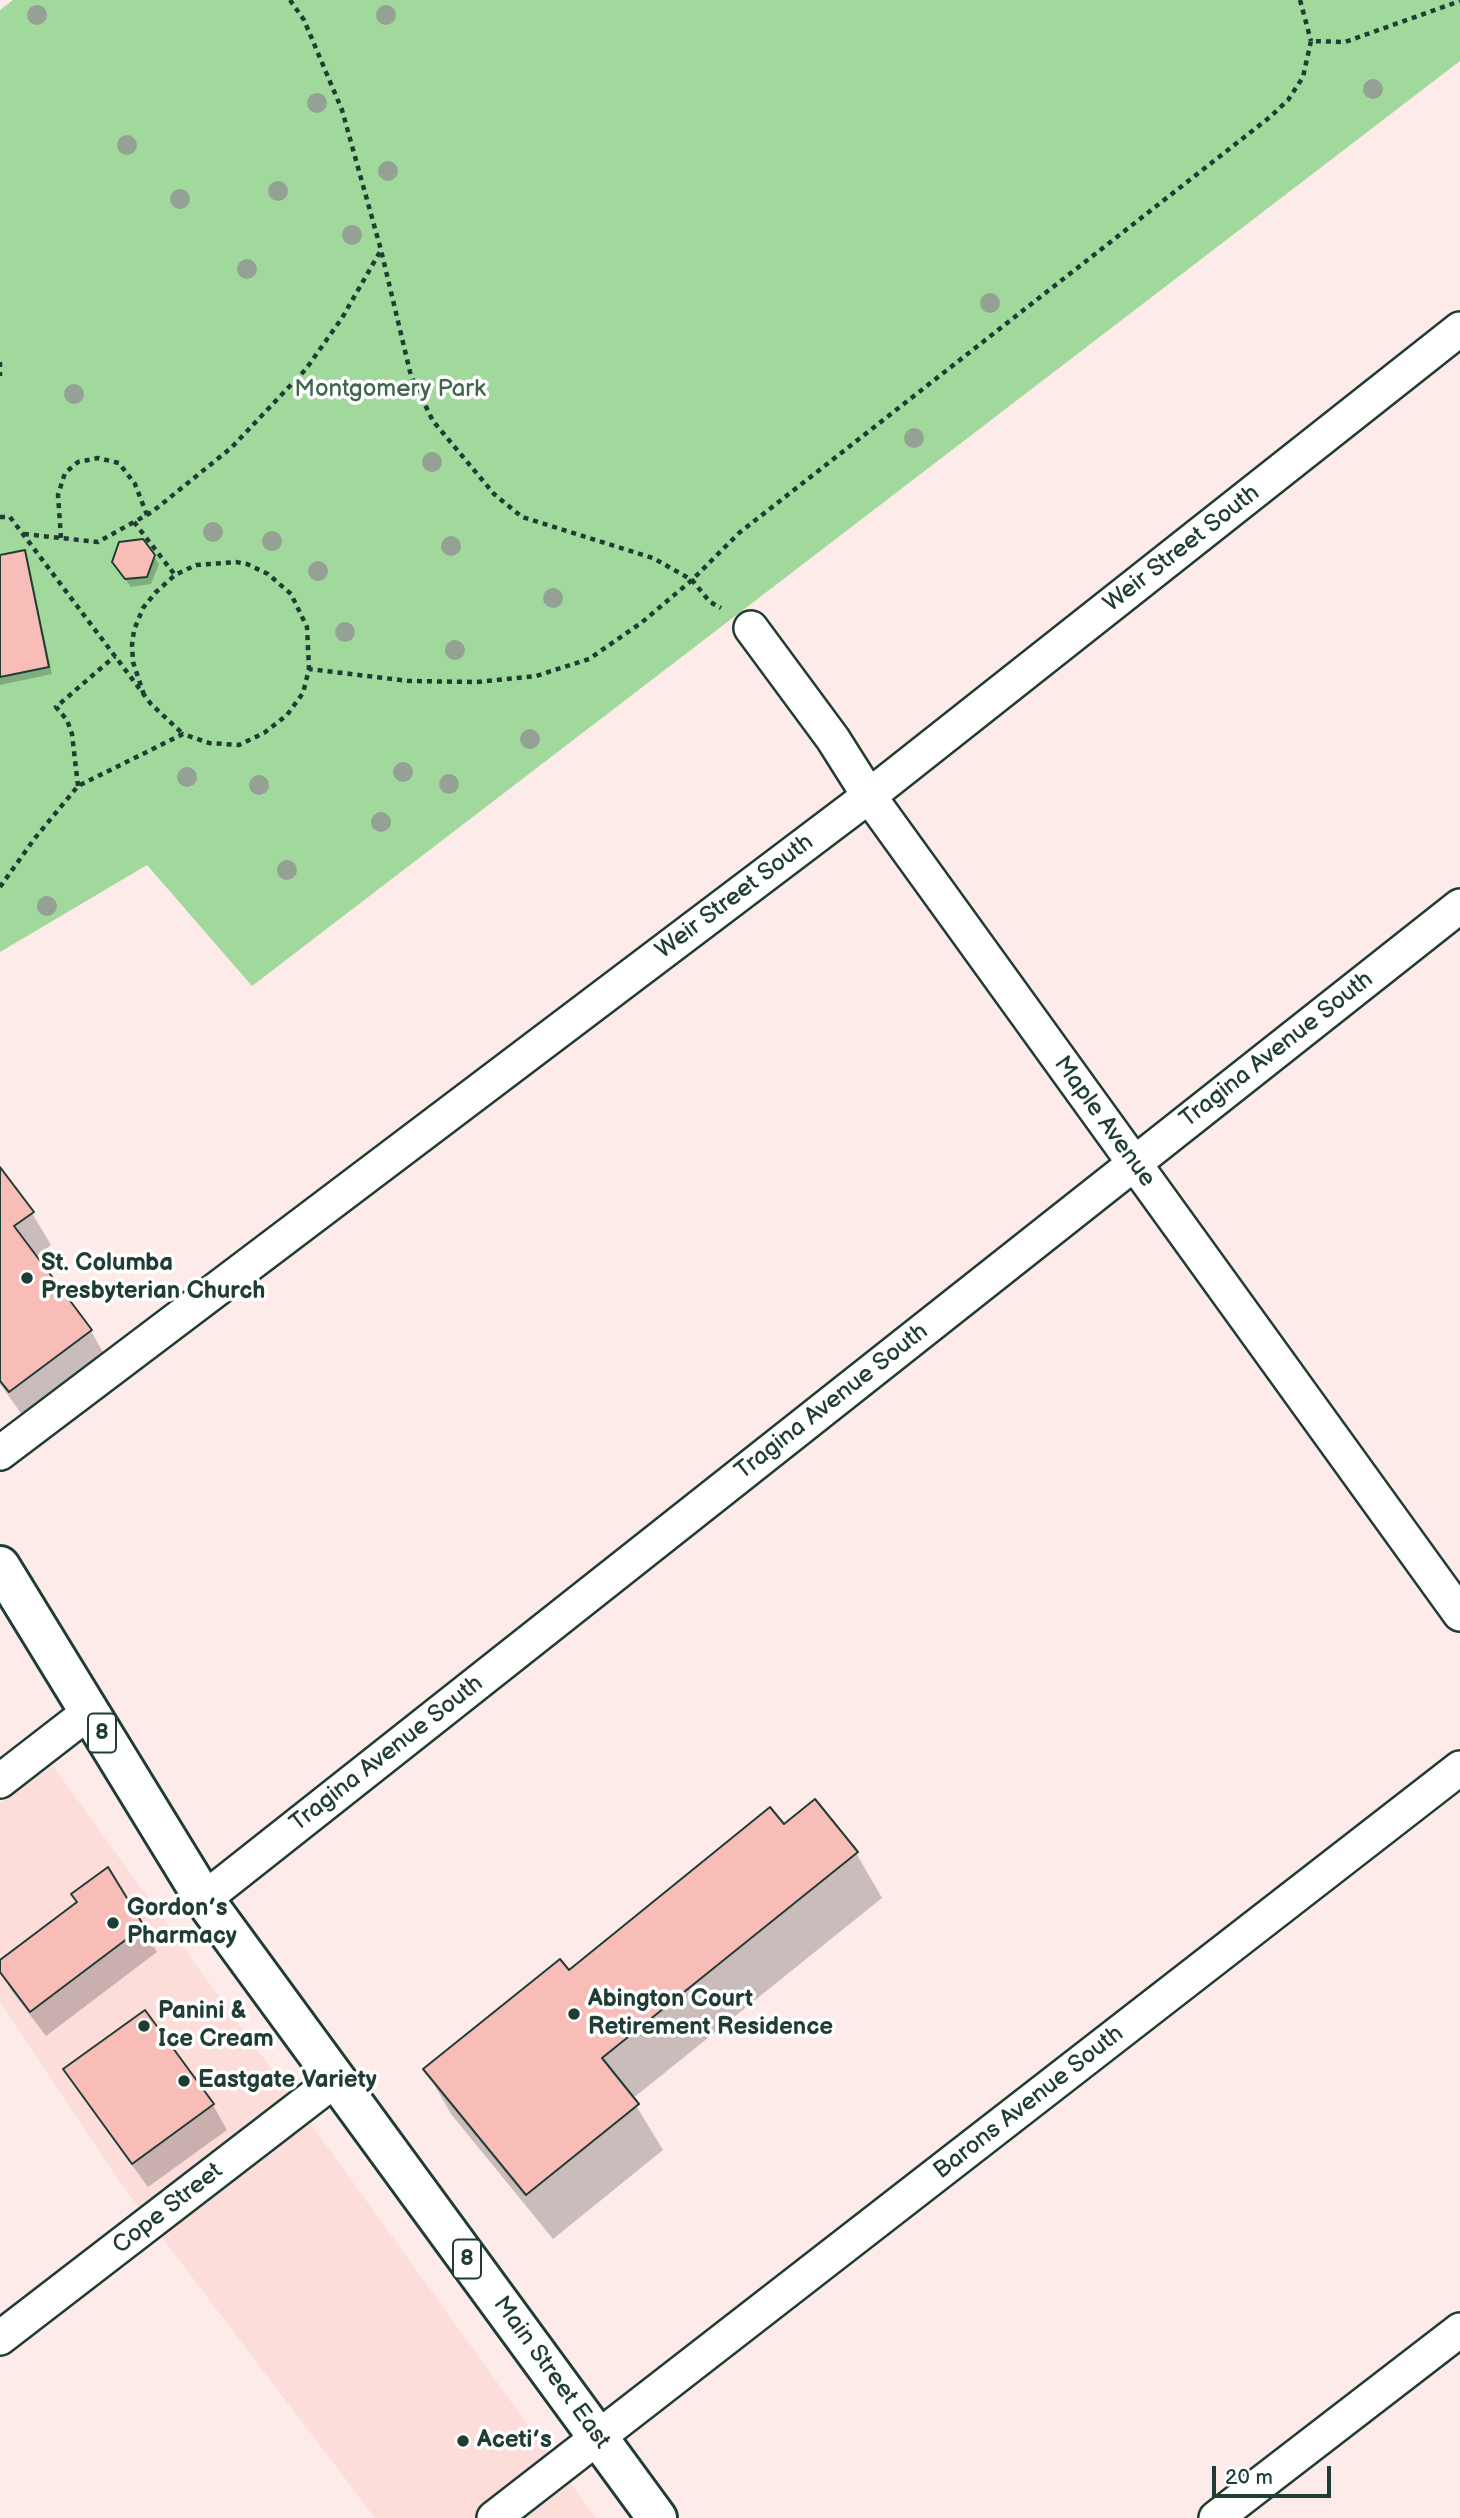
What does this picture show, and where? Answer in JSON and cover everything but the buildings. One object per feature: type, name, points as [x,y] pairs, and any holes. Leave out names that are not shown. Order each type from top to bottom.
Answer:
[{"type":"main road","name":"Main Street East","points":[[0,1566],[204,1899],[657,2518]]},
{"type":"street","name":"Weir Street South","points":[[0,1453],[869,796],[1460,329]]},
{"type":"street","name":"Maple Avenue","points":[[751,628],[833,739],[869,796],[1460,1614]]},
{"type":"street","name":"Tragina Avenue South","points":[[204,1899],[1460,906]]},
{"type":"street","points":[[0,1781],[89,1712]]},
{"type":"street","name":"Barons Avenue South","points":[[494,2518],[1460,1768]]},
{"type":"street","name":"Cope Street","points":[[0,2338],[335,2080]]},
{"type":"street","points":[[1216,2518],[1460,2330]]},
{"type":"path","points":[[290,0],[304,20],[342,110],[381,250],[411,376],[433,421],[494,494],[522,517],[653,558],[692,580],[710,602],[751,628]]},
{"type":"path","points":[[309,669],[409,681],[477,682],[536,676],[589,659],[641,623],[692,580],[739,533],[1270,117],[1288,100],[1303,76],[1311,41],[1300,0]]},
{"type":"path","points":[[1311,41],[1345,42],[1460,1]]},
{"type":"path","points":[[24,534],[98,542],[147,515],[231,448],[306,369],[342,318],[381,250]]},
{"type":"path","points":[[0,362],[0,376]]},
{"type":"path","points":[[61,538],[58,495],[65,473],[78,461],[98,458],[119,463],[135,484],[147,515]]},
{"type":"path","points":[[0,517],[10,517],[24,534],[144,695],[183,734],[209,744],[239,745],[264,733],[287,715],[303,692],[309,669],[307,627],[291,594],[268,574],[236,562],[195,565],[176,575],[156,592],[144,608],[134,630],[133,662],[144,695]]},
{"type":"path","points":[[134,522],[176,575]]},
{"type":"path","points":[[78,786],[72,734],[67,720],[56,707],[115,656]]},
{"type":"path","points":[[0,887],[35,838],[78,786],[183,734]]},
{"type":"shaded area","points":[[53,1766],[596,2518],[375,2518],[119,2181],[0,2002],[0,1803]]},
{"type":"green space","name":"Montgomery Park","points":[[13,0],[1460,0],[1460,61],[252,986],[147,865],[0,952],[0,10]]},
{"type":"place","name":"St. Columba Presbyterian Church","points":[[27,1278]]},
{"type":"place","name":"Gordon’s Pharmacy","points":[[113,1923]]},
{"type":"place","name":"Abington Court Retirement Residence","points":[[574,2014]]},
{"type":"place","name":"Panini & Ice Cream","points":[[144,2026]]},
{"type":"place","name":"Eastgate Variety","points":[[184,2081]]},
{"type":"place","name":"Aceti’s","points":[[463,2441]]}]
